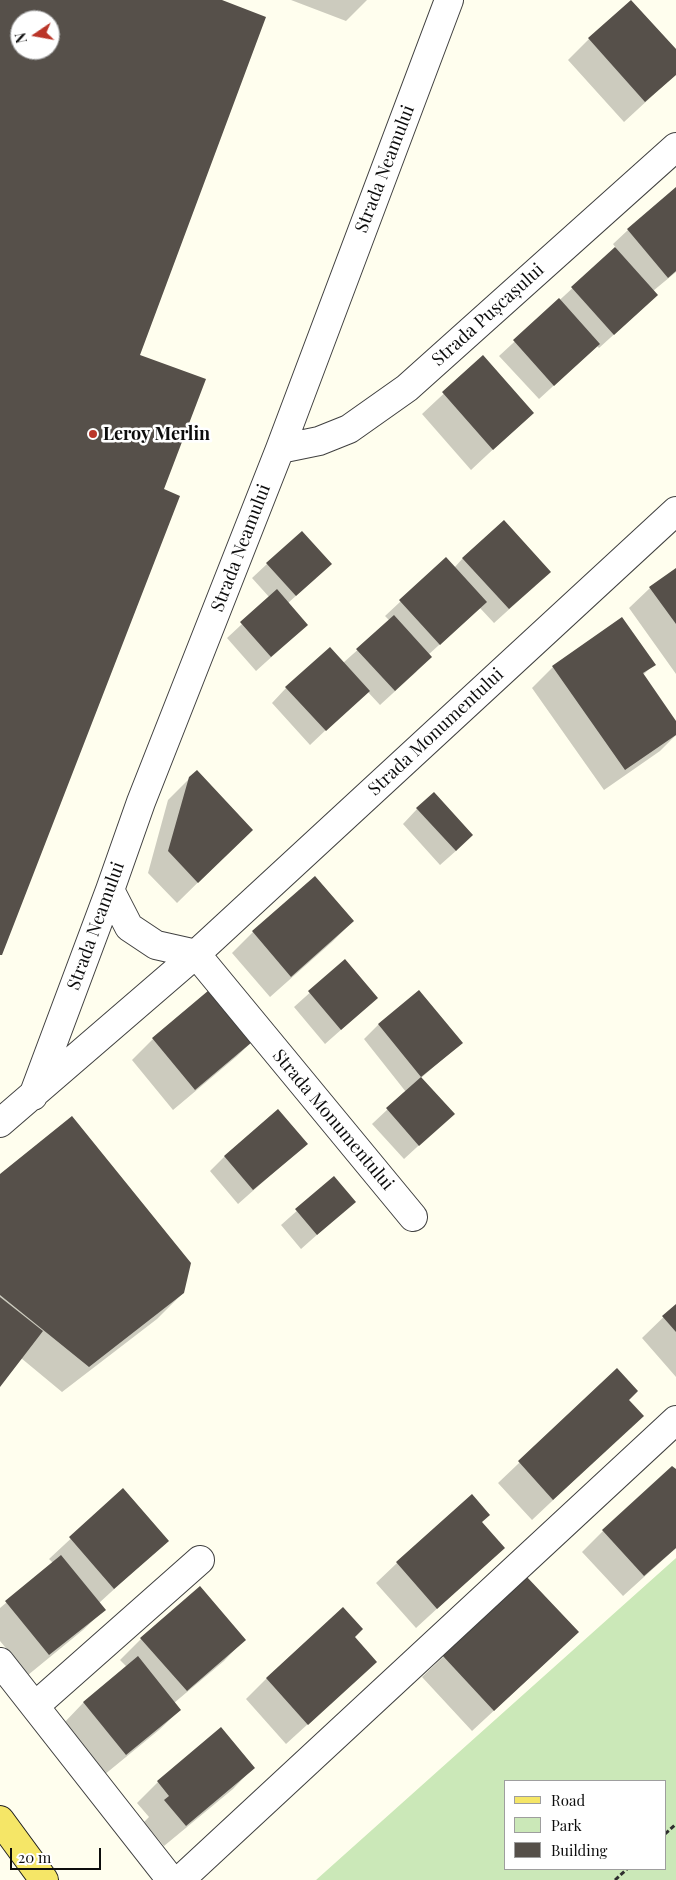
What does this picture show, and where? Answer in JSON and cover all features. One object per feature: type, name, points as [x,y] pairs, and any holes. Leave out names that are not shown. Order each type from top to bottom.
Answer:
[{"type":"main road","points":[[0,1820],[44,1880]]},
{"type":"street","name":"Strada Neamului","points":[[33,1096],[141,802],[280,448],[448,0]]},
{"type":"street","name":"Strada Pușcașului","points":[[280,448],[319,441],[349,429],[407,388],[676,147]]},
{"type":"street","name":"Strada Monumentului","points":[[0,1123],[196,954],[676,511]]},
{"type":"street","points":[[110,890],[128,927],[156,945],[196,954]]},
{"type":"street","name":"Strada Monumentului","points":[[196,954],[413,1217]]},
{"type":"street","points":[[180,1880],[676,1420]]},
{"type":"street","points":[[35,1706],[200,1560]]},
{"type":"street","points":[[0,1662],[171,1880]]},
{"type":"path","points":[[666,1833],[676,1824]]},
{"type":"path","points":[[615,1880],[626,1870]]},
{"type":"green space","points":[[676,1558],[676,1880],[316,1880]]},
{"type":"building","name":"Leroy Merlin","points":[[0,0],[222,0],[266,17],[140,355],[206,379],[164,489],[180,496],[2,955],[0,955]]},
{"type":"building","points":[[631,0],[676,49],[676,75],[645,102],[588,38]]},
{"type":"building","points":[[676,187],[676,271],[668,278],[627,229]]},
{"type":"building","points":[[615,247],[658,295],[614,335],[571,287]]},
{"type":"building","points":[[559,298],[600,344],[554,386],[513,340]]},
{"type":"building","points":[[483,355],[534,413],[493,450],[442,392]]},
{"type":"building","points":[[504,520],[551,572],[509,609],[462,558]]},
{"type":"building","points":[[302,531],[332,564],[296,596],[266,563]]},
{"type":"building","points":[[446,557],[487,602],[440,645],[399,600]]},
{"type":"building","points":[[676,568],[676,624],[649,587]]},
{"type":"building","points":[[277,589],[308,625],[271,657],[240,622]]},
{"type":"building","points":[[394,615],[432,657],[395,691],[356,649]]},
{"type":"building","points":[[622,617],[656,665],[643,673],[676,721],[676,735],[625,770],[552,666]]},
{"type":"building","points":[[330,647],[370,691],[326,731],[285,687]]},
{"type":"building","points":[[197,770],[253,830],[198,883],[168,851],[189,777]]},
{"type":"building","points":[[434,792],[473,835],[456,851],[416,808]]},
{"type":"building","points":[[315,876],[354,921],[291,977],[252,931]]},
{"type":"building","points":[[345,959],[378,998],[341,1030],[308,991]]},
{"type":"building","points":[[215,985],[258,1037],[195,1090],[152,1038]]},
{"type":"building","points":[[419,990],[463,1043],[421,1077],[378,1024]]},
{"type":"building","points":[[421,1077],[455,1114],[419,1146],[386,1108]]},
{"type":"building","points":[[278,1109],[308,1144],[253,1190],[224,1156]]},
{"type":"building","points":[[72,1116],[191,1263],[184,1293],[89,1367],[0,1295],[0,1174]]},
{"type":"building","points":[[334,1176],[356,1202],[317,1235],[295,1209]]},
{"type":"building","points":[[0,1297],[43,1331],[0,1387]]},
{"type":"building","points":[[676,1304],[676,1332],[662,1316]]},
{"type":"building","points":[[617,1368],[638,1391],[629,1400],[644,1416],[553,1500],[518,1461]]},
{"type":"building","points":[[672,1466],[676,1469],[676,1548],[644,1576],[602,1530]]},
{"type":"building","points":[[123,1488],[169,1541],[114,1589],[69,1537]]},
{"type":"building","points":[[472,1494],[490,1515],[482,1522],[505,1548],[437,1609],[396,1562]]},
{"type":"building","points":[[61,1555],[106,1610],[49,1655],[5,1601]]},
{"type":"building","points":[[526,1576],[579,1632],[494,1711],[442,1655]]},
{"type":"building","points":[[200,1586],[246,1640],[187,1691],[140,1638]]},
{"type":"building","points":[[343,1607],[363,1629],[355,1637],[377,1662],[308,1725],[266,1678]]},
{"type":"building","points":[[138,1656],[181,1710],[126,1755],[83,1702]]},
{"type":"building","points":[[221,1727],[255,1768],[186,1826],[164,1800],[169,1796],[157,1781]]},
{"type":"place","name":"Leroy Merlin","points":[[93,434]]}]
